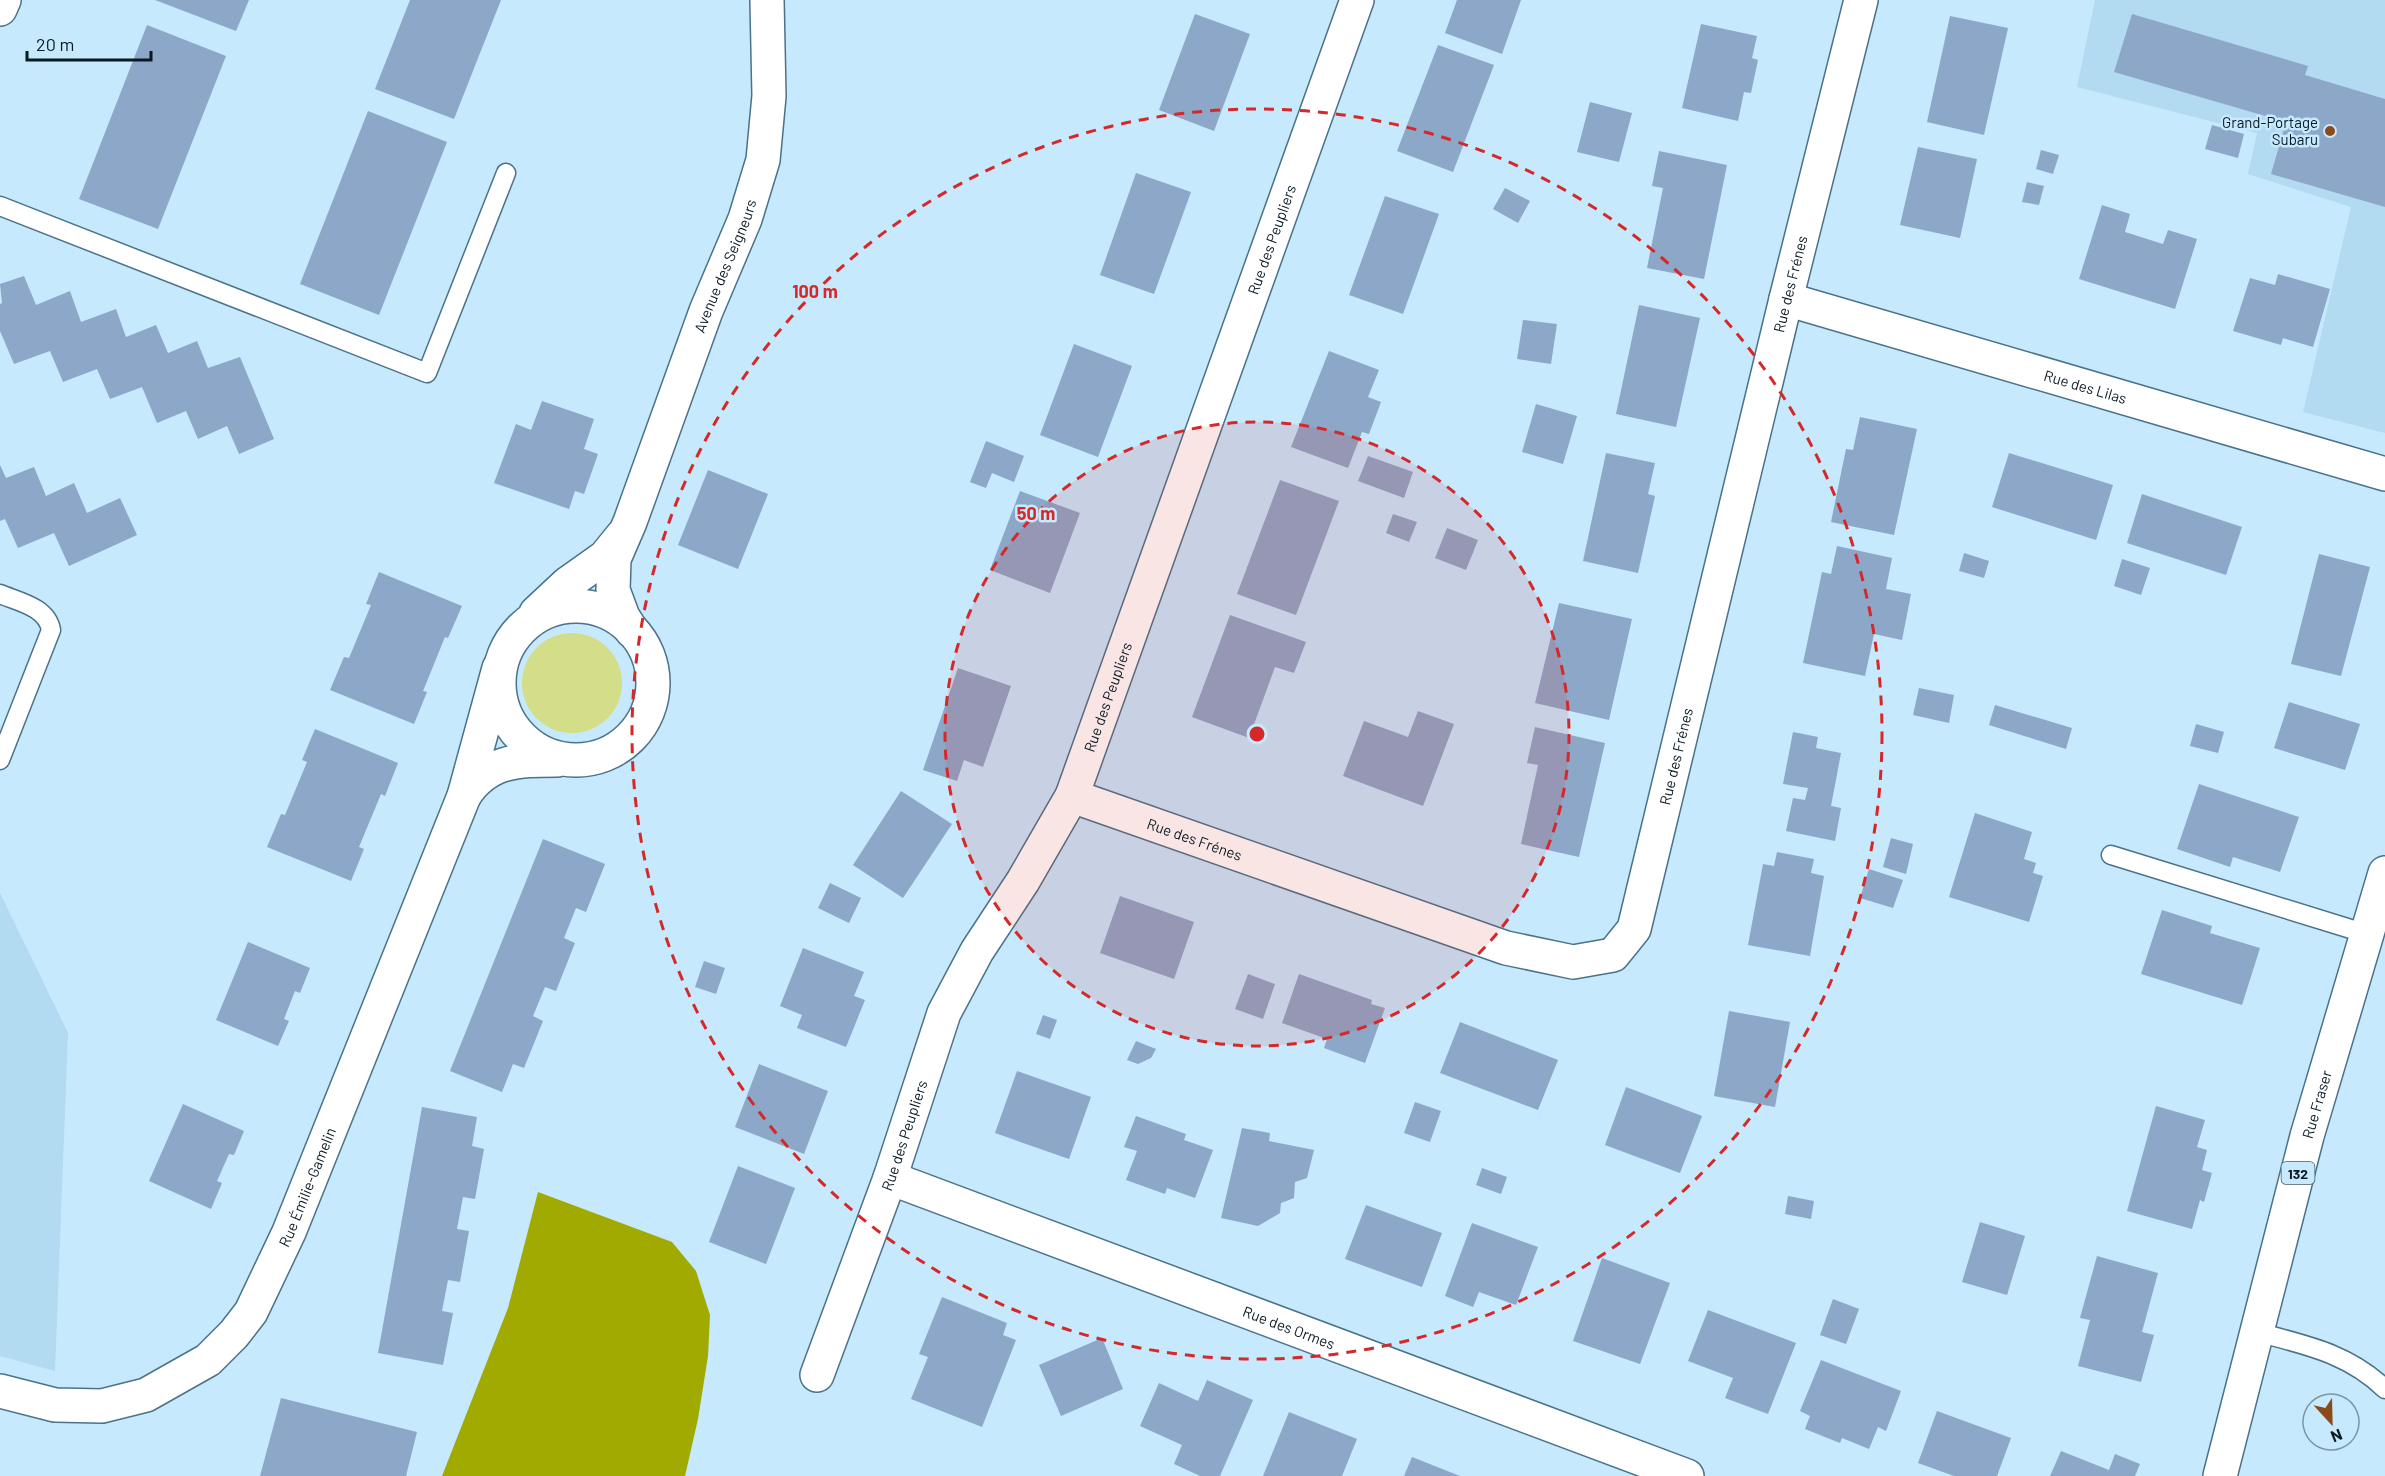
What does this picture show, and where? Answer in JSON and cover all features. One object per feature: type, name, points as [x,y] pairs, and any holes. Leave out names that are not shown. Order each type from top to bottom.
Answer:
[{"type":"street","points":[[0,9],[4,0]]},
{"type":"street","name":"Avenue des Seigneurs","points":[[632,631],[616,603],[612,574],[614,559],[630,522],[706,311],[745,219],[763,160],[769,96],[767,0]]},
{"type":"street","name":"Rue des Peupliers","points":[[817,1375],[890,1178],[944,1013],[977,951],[1023,881],[1072,796],[1357,0]]},
{"type":"street","name":"Rue des Frénes","points":[[1072,796],[1506,948],[1573,962],[1612,954],[1634,930],[1786,299],[1861,0]]},
{"type":"street","name":"Rue des Lilas","points":[[1786,299],[2385,474]]},
{"type":"street","name":"Avenue des Seigneurs","points":[[524,625],[567,584],[605,557],[630,522]]},
{"type":"street","name":"Rue Émilie-Gamelin","points":[[0,1391],[55,1405],[102,1406],[146,1395],[208,1360],[234,1334],[252,1312],[289,1232],[464,796],[499,668],[508,645],[524,625],[546,612],[571,606],[599,608],[619,620],[638,637],[650,660],[653,686],[648,711],[635,734],[615,750],[591,760],[521,761],[505,764],[480,775],[464,796]]},
{"type":"street","name":"Rue Émilie-Gamelin","points":[[499,668],[500,700],[506,718],[520,738],[541,753],[565,760]]},
{"type":"street","name":"Rue Fraser","points":[[2220,1476],[2307,1136],[2367,933],[2383,888]]},
{"type":"street","name":"Rue des Ormes","points":[[890,1178],[1686,1476]]},
{"type":"lane","points":[[0,206],[427,373],[506,173]]},
{"type":"lane","points":[[0,594],[38,610],[49,621],[51,630],[0,760]]},
{"type":"lane","points":[[2110,855],[2367,933]]},
{"type":"lane","points":[[2257,1332],[2342,1357],[2375,1379],[2385,1389]]},
{"type":"shaded area","points":[[2095,0],[2385,0],[2385,433],[2303,412],[2351,207],[2248,174],[2257,133],[2077,87]]},
{"type":"shaded area","points":[[0,893],[68,1033],[55,1371],[0,1356]]},
{"type":"shaded area","points":[[538,1192],[672,1242],[696,1271],[710,1315],[708,1356],[698,1419],[685,1476],[442,1476],[508,1308]]},
{"type":"green space","points":[[572,633],[591,636],[608,647],[619,664],[622,683],[619,702],[608,719],[591,730],[572,733],[553,730],[536,719],[525,702],[522,683],[525,664],[536,647],[553,636]]},
{"type":"building","points":[[155,0],[249,0],[236,31]]},
{"type":"building","points":[[410,0],[501,0],[454,119],[375,89]]},
{"type":"building","points":[[1457,0],[1521,0],[1502,54],[1445,33]]},
{"type":"building","points":[[1195,14],[1250,34],[1214,131],[1159,110]]},
{"type":"building","points":[[2132,14],[2308,66],[2305,75],[2385,99],[2385,207],[2271,174],[2286,122],[2114,72]]},
{"type":"building","points":[[1950,16],[2008,28],[1984,135],[1927,122]]},
{"type":"building","points":[[1701,24],[1757,36],[1752,58],[1758,60],[1751,93],[1744,92],[1738,121],[1682,108]]},
{"type":"building","points":[[147,25],[226,56],[158,229],[79,199]]},
{"type":"building","points":[[1438,45],[1494,65],[1453,172],[1397,151]]},
{"type":"building","points":[[1590,102],[1632,113],[1619,162],[1577,152]]},
{"type":"building","points":[[368,111],[447,142],[379,315],[300,284]]},
{"type":"building","points":[[2212,125],[2244,134],[2238,158],[2205,149]]},
{"type":"building","points":[[1918,147],[1977,159],[1960,238],[1900,225]]},
{"type":"building","points":[[2041,150],[2059,155],[2053,174],[2036,169]]},
{"type":"building","points":[[1659,151],[1727,165],[1704,279],[1647,268],[1663,188],[1652,186]]},
{"type":"building","points":[[1136,173],[1191,192],[1154,294],[1100,275]]},
{"type":"building","points":[[2027,182],[2044,186],[2039,205],[2022,202]]},
{"type":"building","points":[[1505,188],[1530,201],[1518,223],[1493,209]]},
{"type":"building","points":[[1385,196],[1439,214],[1403,314],[1349,295]]},
{"type":"building","points":[[2102,205],[2130,214],[2125,232],[2163,244],[2168,230],[2197,239],[2175,309],[2079,279]]},
{"type":"building","points":[[2278,274],[2330,289],[2313,347],[2283,338],[2281,345],[2233,331],[2250,278],[2275,285]]},
{"type":"building","points":[[24,276],[36,305],[70,291],[81,322],[116,309],[126,337],[156,325],[168,353],[197,341],[208,368],[240,357],[274,439],[239,454],[227,426],[198,439],[186,411],[157,423],[142,387],[110,399],[97,369],[63,382],[50,351],[14,364],[0,331],[0,304],[2,303],[0,284]]},
{"type":"building","points":[[1639,305],[1700,318],[1676,427],[1616,414]]},
{"type":"building","points":[[1523,320],[1557,324],[1551,364],[1517,359]]},
{"type":"building","points":[[1074,344],[1132,366],[1098,457],[1040,435]]},
{"type":"building","points":[[1329,351],[1379,370],[1368,397],[1381,402],[1369,434],[1362,432],[1348,468],[1291,447]]},
{"type":"building","points":[[542,401],[594,419],[584,449],[598,454],[584,494],[575,491],[569,509],[494,483],[516,424],[531,430]]},
{"type":"building","points":[[1536,404],[1577,416],[1563,464],[1522,452]]},
{"type":"building","points":[[1860,417],[1917,429],[1894,535],[1831,522],[1846,449],[1853,450]]},
{"type":"building","points":[[986,441],[1024,456],[1014,482],[992,473],[986,488],[970,482]]},
{"type":"building","points":[[1606,453],[1655,463],[1648,494],[1655,496],[1638,573],[1583,561]]},
{"type":"building","points":[[2009,453],[2113,485],[2096,540],[1992,507]]},
{"type":"building","points":[[1368,456],[1413,472],[1404,498],[1358,481]]},
{"type":"building","points":[[0,465],[6,478],[34,467],[46,496],[74,483],[87,513],[120,498],[137,535],[69,566],[54,533],[18,548],[5,519],[0,521]]},
{"type":"building","points":[[708,470],[768,494],[738,569],[678,545]]},
{"type":"building","points":[[1280,480],[1339,501],[1296,615],[1237,594]]},
{"type":"building","points":[[1020,491],[1080,513],[1050,593],[990,570]]},
{"type":"building","points":[[2142,494],[2242,527],[2226,575],[2127,543]]},
{"type":"building","points":[[1393,514],[1417,522],[1409,542],[1386,533]]},
{"type":"building","points":[[1447,528],[1478,540],[1466,570],[1435,558]]},
{"type":"building","points":[[1837,546],[1892,558],[1886,589],[1911,594],[1902,640],[1874,634],[1865,676],[1803,663],[1822,572],[1831,574]]},
{"type":"building","points":[[1964,553],[1989,561],[1984,578],[1959,571]]},
{"type":"building","points":[[2319,554],[2370,567],[2341,676],[2291,664]]},
{"type":"building","points":[[2122,559],[2150,568],[2141,595],[2114,586]]},
{"type":"building","points":[[379,572],[462,606],[448,638],[445,637],[423,691],[427,692],[414,724],[330,690],[344,657],[349,658],[371,605],[366,604]]},
{"type":"building","points":[[1559,603],[1632,619],[1609,720],[1535,703]]},
{"type":"building","points":[[1230,615],[1306,642],[1294,673],[1275,667],[1249,738],[1192,717]]},
{"type":"building","points":[[958,668],[1011,686],[983,767],[964,760],[957,781],[923,770]]},
{"type":"building","points":[[1919,688],[1954,695],[1949,723],[1913,715]]},
{"type":"building","points":[[2289,702],[2360,724],[2345,770],[2274,748]]},
{"type":"building","points":[[1995,705],[2072,728],[2066,749],[1989,725]]},
{"type":"building","points":[[1418,711],[1454,724],[1423,806],[1343,776],[1364,721],[1408,737]]},
{"type":"building","points":[[2196,724],[2224,732],[2218,753],[2190,746]]},
{"type":"building","points":[[1535,727],[1605,743],[1579,857],[1521,844],[1538,765],[1527,763]]},
{"type":"building","points":[[315,729],[398,763],[385,796],[381,794],[359,847],[364,849],[351,881],[267,847],[281,814],[285,815],[307,762],[302,760]]},
{"type":"building","points":[[1793,732],[1818,737],[1816,748],[1841,753],[1831,806],[1841,808],[1835,841],[1786,831],[1793,798],[1805,800],[1808,788],[1783,784]]},
{"type":"building","points":[[2199,784],[2299,817],[2280,872],[2233,857],[2230,867],[2177,849]]},
{"type":"building","points":[[901,791],[952,824],[903,898],[853,865]]},
{"type":"building","points":[[1975,813],[2032,832],[2024,859],[2036,863],[2033,873],[2043,876],[2029,922],[1949,897]]},
{"type":"building","points":[[1891,838],[1913,844],[1906,874],[1883,867]]},
{"type":"building","points":[[543,839],[605,864],[586,912],[576,908],[564,938],[575,943],[556,991],[545,987],[533,1016],[543,1021],[524,1068],[513,1064],[502,1092],[450,1071]]},
{"type":"building","points":[[1777,852],[1814,859],[1811,873],[1824,876],[1810,956],[1748,945],[1763,864],[1774,866]]},
{"type":"building","points":[[1869,869],[1903,880],[1893,908],[1860,898]]},
{"type":"building","points":[[830,883],[861,898],[849,923],[818,908]]},
{"type":"building","points":[[1120,896],[1194,922],[1174,979],[1100,953]]},
{"type":"building","points":[[2162,910],[2212,926],[2210,933],[2260,948],[2242,1005],[2141,974]]},
{"type":"building","points":[[248,942],[310,968],[300,993],[295,991],[284,1019],[289,1021],[278,1046],[216,1020]]},
{"type":"building","points":[[803,948],[864,972],[854,996],[865,1000],[846,1047],[797,1028],[802,1015],[780,1006]]},
{"type":"building","points":[[704,961],[725,968],[716,994],[695,987]]},
{"type":"building","points":[[1248,974],[1275,984],[1263,1019],[1235,1009]]},
{"type":"building","points":[[1299,974],[1372,1000],[1371,1004],[1385,1008],[1365,1063],[1324,1048],[1327,1039],[1282,1023]]},
{"type":"building","points":[[1729,1011],[1790,1022],[1775,1107],[1714,1096]]},
{"type":"building","points":[[1043,1015],[1057,1020],[1050,1039],[1036,1034]]},
{"type":"building","points":[[1460,1022],[1558,1060],[1538,1110],[1440,1073]]},
{"type":"building","points":[[1136,1041],[1156,1049],[1151,1058],[1138,1064],[1127,1060]]},
{"type":"building","points":[[759,1064],[828,1091],[804,1154],[735,1127]]},
{"type":"building","points":[[1017,1071],[1091,1097],[1069,1159],[995,1133]]},
{"type":"building","points":[[1626,1087],[1702,1116],[1680,1173],[1605,1145]]},
{"type":"building","points":[[1415,1102],[1441,1111],[1430,1142],[1404,1133]]},
{"type":"building","points":[[183,1104],[244,1131],[234,1155],[229,1154],[217,1181],[222,1183],[211,1209],[149,1181]]},
{"type":"building","points":[[2156,1106],[2205,1120],[2197,1147],[2207,1150],[2202,1170],[2212,1173],[2204,1202],[2200,1200],[2192,1229],[2127,1211]]},
{"type":"building","points":[[422,1107],[477,1117],[472,1146],[484,1149],[475,1199],[463,1197],[457,1229],[469,1231],[460,1282],[448,1280],[442,1311],[453,1313],[443,1365],[378,1353]]},
{"type":"building","points":[[1136,1116],[1186,1134],[1184,1140],[1213,1150],[1195,1198],[1167,1188],[1165,1194],[1126,1180],[1137,1151],[1124,1147]]},
{"type":"building","points":[[1242,1128],[1270,1133],[1269,1141],[1314,1150],[1307,1178],[1295,1182],[1294,1198],[1281,1203],[1280,1213],[1258,1226],[1221,1218]]},
{"type":"building","points":[[738,1166],[795,1188],[766,1264],[709,1242]]},
{"type":"building","points":[[1482,1168],[1507,1177],[1501,1194],[1476,1185]]},
{"type":"building","points":[[1788,1196],[1814,1201],[1811,1219],[1785,1214]]},
{"type":"building","points":[[1366,1205],[1442,1233],[1422,1287],[1345,1259]]},
{"type":"building","points":[[1980,1222],[2025,1236],[2007,1295],[1962,1282]]},
{"type":"building","points":[[1472,1223],[1538,1247],[1516,1305],[1479,1292],[1473,1307],[1445,1296]]},
{"type":"building","points":[[2097,1256],[2158,1273],[2142,1332],[2154,1335],[2141,1382],[2078,1366],[2090,1320],[2080,1318]]},
{"type":"building","points":[[1602,1258],[1670,1283],[1640,1364],[1573,1341]]},
{"type":"building","points":[[942,1297],[1007,1323],[1003,1335],[1016,1340],[982,1427],[911,1399],[928,1357],[919,1354]]},
{"type":"building","points":[[1833,1299],[1859,1309],[1846,1344],[1820,1335]]},
{"type":"building","points":[[1708,1310],[1796,1343],[1768,1414],[1725,1398],[1733,1378],[1688,1361]]},
{"type":"building","points":[[1102,1338],[1123,1389],[1061,1416],[1039,1365]]},
{"type":"building","points":[[1821,1360],[1901,1391],[1886,1431],[1878,1427],[1869,1449],[1842,1438],[1840,1443],[1805,1429],[1810,1416],[1800,1411]]},
{"type":"building","points":[[1207,1380],[1253,1400],[1220,1476],[1200,1476],[1174,1464],[1182,1445],[1140,1426],[1159,1383],[1198,1401]]},
{"type":"building","points":[[281,1398],[417,1432],[406,1476],[260,1476]]},
{"type":"building","points":[[1937,1411],[2011,1438],[1997,1476],[1954,1476],[1918,1463]]},
{"type":"building","points":[[1289,1412],[1357,1439],[1342,1476],[1263,1476]]},
{"type":"building","points":[[2061,1451],[2109,1470],[2115,1454],[2140,1464],[2135,1476],[2050,1476]]},
{"type":"building","points":[[1412,1457],[1460,1476],[1404,1476]]},
{"type":"place","name":"Grand-Portage Subaru","points":[[2330,131]]}]
